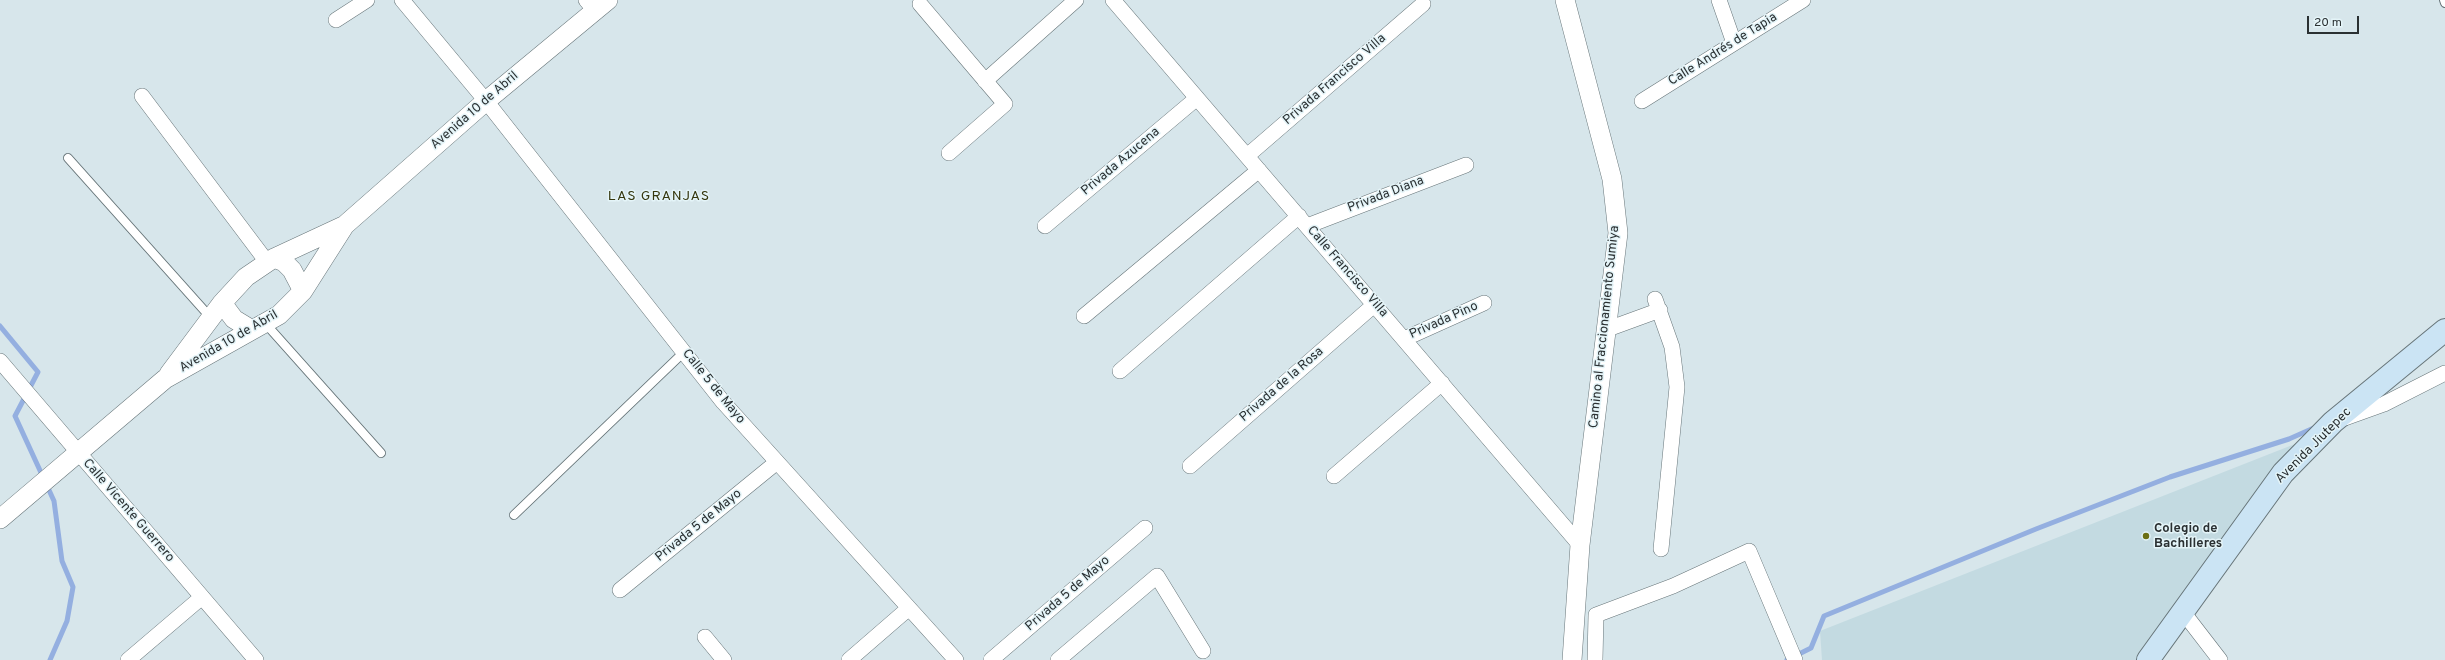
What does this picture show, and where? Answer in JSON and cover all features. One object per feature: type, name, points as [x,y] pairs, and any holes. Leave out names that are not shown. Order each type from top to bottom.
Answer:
[{"type":"main road","name":"Avenida Jiutepec","points":[[2148,660],[2283,473],[2333,422],[2445,330]]},
{"type":"street","points":[[336,20],[367,0]]},
{"type":"street","points":[[402,0],[486,101]]},
{"type":"street","points":[[985,81],[1076,0]]},
{"type":"street","name":"Calle Francisco Villa","points":[[1113,0],[1580,545]]},
{"type":"street","name":"Camino al Fraccionamiento Sumiya","points":[[1565,0],[1612,179],[1618,233],[1608,329],[1580,545],[1572,660]]},
{"type":"street","points":[[1719,0],[1734,43]]},
{"type":"street","name":"Calle Andrés de Tapia","points":[[1642,100],[1803,0]]},
{"type":"street","name":"Avenida 10 de Abril","points":[[0,519],[77,452],[165,379],[279,315],[303,291],[345,225],[596,4]]},
{"type":"street","points":[[920,4],[1005,104],[949,153]]},
{"type":"street","name":"Privada Francisco Villa","points":[[1247,156],[1423,4]]},
{"type":"street","points":[[142,96],[270,260],[284,262],[292,270],[303,291]]},
{"type":"street","name":"Privada Azucena","points":[[1045,226],[1197,98]]},
{"type":"street","name":"Calle 5 de Mayo","points":[[486,101],[723,402],[956,660]]},
{"type":"street","name":"Privada Diana","points":[[1120,371],[1303,221],[1466,165]]},
{"type":"street","points":[[1084,316],[1259,170]]},
{"type":"street","name":"Avenida 10 de Abril","points":[[165,379],[210,318],[246,277],[270,260],[345,225]]},
{"type":"street","points":[[222,303],[234,320],[259,327]]},
{"type":"street","name":"Privada Pino","points":[[1404,339],[1484,303]]},
{"type":"street","points":[[1608,329],[1657,304],[1672,347],[1677,387],[1661,549]]},
{"type":"street","name":"Privada de la Rosa","points":[[1190,466],[1374,305]]},
{"type":"street","name":"Calle Vicente Guerrero","points":[[0,361],[256,660]]},
{"type":"street","points":[[2333,422],[2384,404],[2445,373]]},
{"type":"street","points":[[1334,476],[1442,383]]},
{"type":"street","name":"Privada 5 de Mayo","points":[[620,590],[777,462]]},
{"type":"street","name":"Privada 5 de Mayo","points":[[991,660],[1145,528]]},
{"type":"street","points":[[1595,660],[1596,615],[1673,586],[1749,551],[1795,660]]},
{"type":"street","points":[[1058,660],[1157,576],[1203,651]]},
{"type":"street","points":[[128,660],[202,597]]},
{"type":"street","points":[[849,660],[909,608]]},
{"type":"street","points":[[2183,612],[2220,660]]},
{"type":"street","points":[[704,636],[724,660]]},
{"type":"lane","points":[[68,158],[210,318]]},
{"type":"lane","points":[[259,327],[381,453]]},
{"type":"lane","points":[[514,515],[684,352]]},
{"type":"shaded area","name":"Colegio de Bachilleres","points":[[2300,442],[2143,660],[1822,660],[1820,631]]},
{"type":"waterway","points":[[0,326],[38,372],[15,416],[54,501],[62,561],[73,587],[67,621],[50,660]]},
{"type":"waterway","points":[[1787,660],[1811,648],[1824,616],[2036,529],[2170,477],[2289,439],[2316,427]]},
{"type":"place","name":"Colegio de Bachilleres","points":[[2146,536]]},
{"type":"district","name":"LAS GRANJAS","points":[[659,197]]}]
